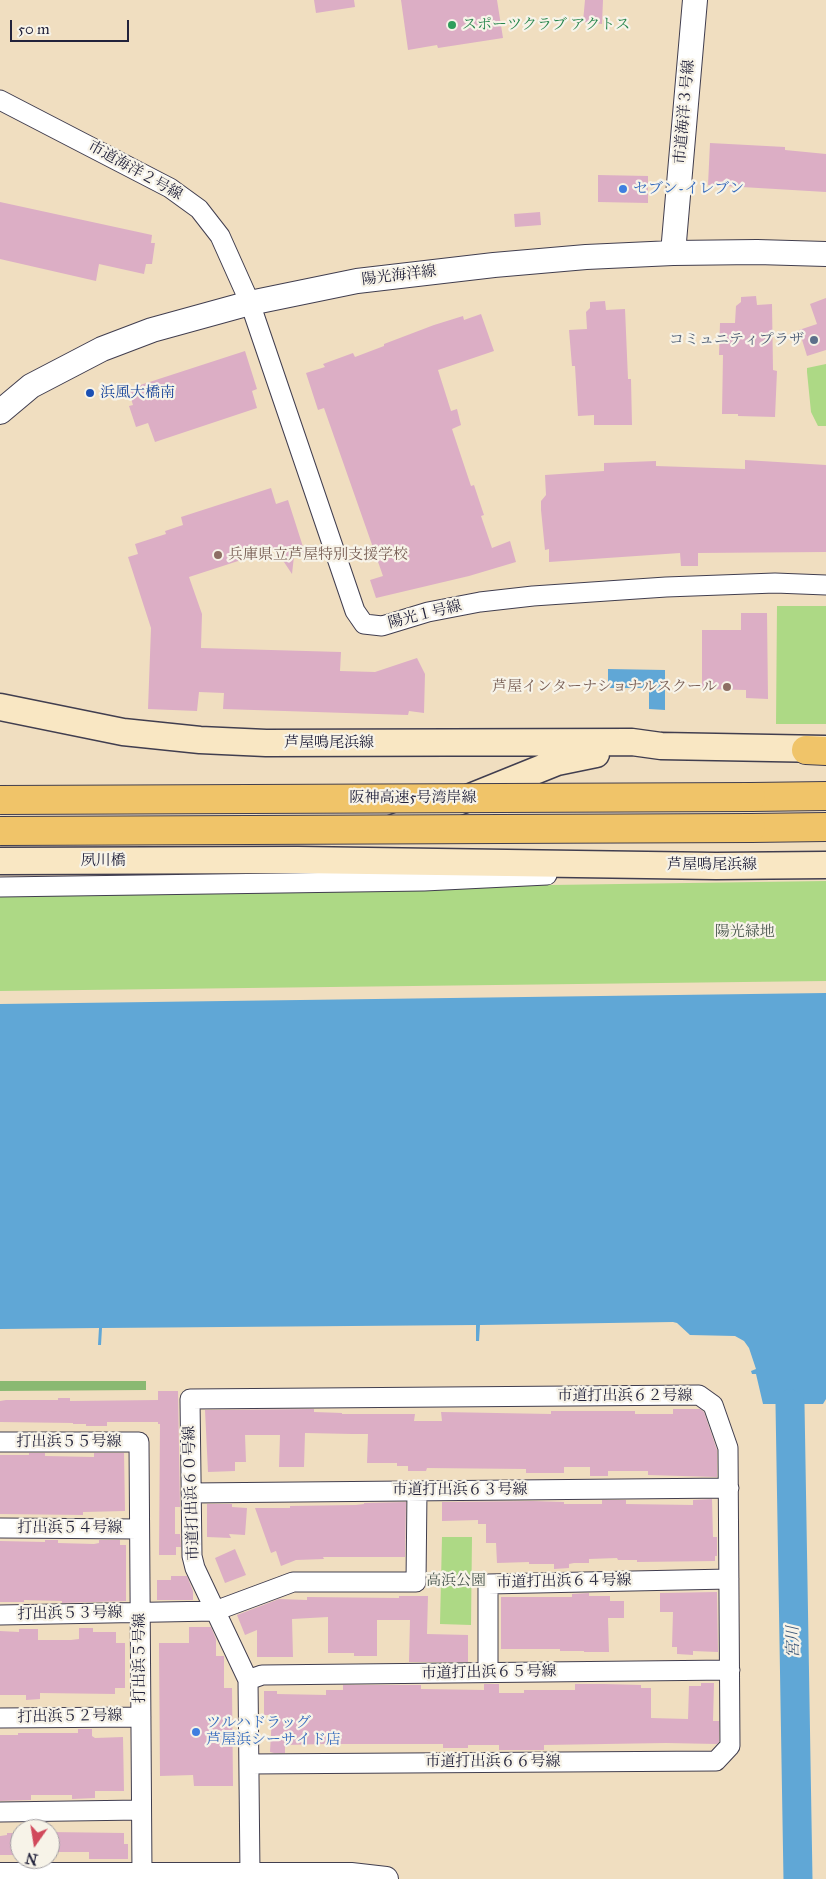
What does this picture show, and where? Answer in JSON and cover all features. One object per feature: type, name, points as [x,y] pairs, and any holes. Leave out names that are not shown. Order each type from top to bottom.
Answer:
[{"type":"highway","points":[[0,792],[101,792],[176,798]]},
{"type":"highway","name":"阪神高速5号湾岸線","points":[[0,800],[826,796]]},
{"type":"highway","name":"阪神高速5号湾岸線","points":[[0,831],[826,827]]},
{"type":"main road","name":"芦屋鳴尾浜線","points":[[0,707],[122,732],[200,740],[266,743],[632,742],[661,746],[819,750]]},
{"type":"main road","name":"芦屋鳴尾浜線","points":[[298,860],[335,852],[557,762],[606,752],[661,746]]},
{"type":"main road","name":"芦屋鳴尾浜線","points":[[206,860],[716,866],[826,864]]},
{"type":"main road","name":"夙川橋","points":[[0,861],[206,860]]},
{"type":"street","name":"市道海洋３号線","points":[[673,253],[695,0]]},
{"type":"street","name":"市道海洋２号線","points":[[0,100],[170,188],[198,209],[220,236],[250,303]]},
{"type":"street","name":"陽光海洋線","points":[[0,412],[31,386],[102,350],[152,330],[250,303],[357,281],[494,265],[586,258],[673,253],[757,252],[826,254]]},
{"type":"street","name":"陽光１号線","points":[[250,303],[355,611],[364,624],[382,626],[437,610],[480,602],[533,596],[666,587],[775,583],[826,585]]},
{"type":"street","points":[[0,887],[424,881],[716,866]]},
{"type":"street","name":"市道打出浜６２号線","points":[[190,1399],[699,1395],[713,1405],[728,1448],[730,1746]]},
{"type":"street","name":"市道打出浜６０号線","points":[[190,1399],[192,1556],[195,1568],[248,1680],[250,1874]]},
{"type":"street","name":"打出浜５５号線","points":[[0,1442],[139,1442]]},
{"type":"street","name":"打出浜５号線","points":[[139,1442],[142,1874]]},
{"type":"street","name":"市道打出浜６３号線","points":[[191,1493],[729,1488]]},
{"type":"street","name":"打出浜５３号線","points":[[0,1615],[215,1611],[293,1582],[416,1582],[417,1491]]},
{"type":"street","name":"打出浜５４号線","points":[[0,1528],[139,1529]]},
{"type":"street","name":"市道打出浜６４号線","points":[[488,1672],[488,1584],[729,1579]]},
{"type":"street","name":"市道打出浜６５号線","points":[[248,1680],[262,1675],[730,1670]]},
{"type":"street","name":"打出浜５２号線","points":[[0,1718],[141,1717]]},
{"type":"street","name":"市道打出浜６６号線","points":[[249,1764],[716,1761],[730,1746]]},
{"type":"street","points":[[0,1812],[141,1810]]},
{"type":"street","points":[[0,1875],[351,1874],[386,1879]]},
{"type":"green space","points":[[826,364],[826,426],[818,426],[811,412],[807,368]]},
{"type":"green space","points":[[777,606],[826,606],[826,724],[776,724]]},
{"type":"green space","name":"陽光緑地","points":[[826,881],[826,981],[0,991],[0,893]]},
{"type":"green space","points":[[0,1381],[146,1381],[146,1390],[0,1391]]},
{"type":"green space","name":"高浜公園","points":[[442,1537],[472,1537],[471,1625],[440,1624]]},
{"type":"water","points":[[608,669],[665,670],[665,710],[649,709],[649,688],[608,688]]},
{"type":"water","points":[[826,993],[826,1399],[823,1404],[763,1404],[756,1374],[752,1374],[751,1371],[756,1369],[749,1348],[744,1341],[735,1336],[690,1335],[677,1323],[673,1322],[480,1325],[479,1341],[476,1341],[476,1325],[102,1328],[101,1345],[98,1345],[99,1328],[0,1329],[0,1004]]},
{"type":"building","points":[[314,0],[354,0],[355,7],[316,13]]},
{"type":"building","name":"スポーツクラブ アクトス","points":[[401,0],[497,0],[503,38],[438,48],[437,45],[408,50]]},
{"type":"building","points":[[585,0],[603,0],[602,24],[583,22]]},
{"type":"building","points":[[710,143],[785,147],[785,150],[826,154],[826,192],[708,185]]},
{"type":"building","name":"セブン-イレブン","points":[[598,175],[648,176],[648,203],[598,202]]},
{"type":"building","points":[[0,202],[152,235],[151,243],[155,243],[152,264],[146,264],[144,274],[99,264],[96,281],[0,259]]},
{"type":"building","points":[[540,212],[541,225],[515,227],[514,214]]},
{"type":"building","points":[[756,296],[757,305],[772,304],[773,370],[777,371],[775,417],[722,414],[723,355],[719,355],[720,323],[735,323],[736,306],[741,302],[741,297]]},
{"type":"building","name":"コミュニティプラザ","points":[[826,298],[826,350],[807,356],[799,330],[817,324],[810,304]]},
{"type":"building","points":[[605,301],[606,310],[625,309],[628,379],[631,379],[632,425],[594,425],[594,415],[578,416],[575,366],[572,366],[569,330],[587,329],[586,312],[590,308],[590,302]]},
{"type":"building","points":[[481,314],[494,351],[438,370],[451,411],[457,409],[461,425],[452,429],[471,486],[474,485],[484,515],[481,516],[492,548],[510,541],[516,562],[469,576],[376,598],[370,580],[383,576],[324,408],[318,410],[306,373],[325,367],[323,364],[353,353],[355,357],[434,325],[463,316],[464,320]]},
{"type":"building","points":[[245,351],[257,389],[252,391],[257,408],[155,442],[148,423],[136,427],[129,406],[133,405],[128,389]]},
{"type":"building","points":[[745,460],[826,465],[826,552],[698,553],[698,566],[681,566],[680,553],[549,562],[549,549],[545,550],[541,510],[541,501],[546,495],[545,475],[604,471],[604,463],[656,461],[656,466],[745,469]]},
{"type":"building","points":[[271,488],[276,504],[288,500],[305,553],[294,556],[292,574],[282,559],[278,548],[189,577],[202,614],[201,648],[341,652],[340,671],[375,672],[417,658],[425,674],[424,713],[409,711],[408,715],[223,709],[224,693],[199,692],[197,711],[148,709],[151,628],[128,557],[138,554],[135,544],[166,534],[165,531],[183,525],[181,517]]},
{"type":"building","points":[[741,613],[767,613],[768,699],[746,698],[746,690],[702,689],[702,630],[741,630]]},
{"type":"building","points":[[158,1391],[178,1391],[180,1507],[175,1507],[175,1534],[180,1534],[181,1547],[176,1547],[176,1555],[159,1555],[160,1424],[158,1422],[107,1422],[107,1426],[86,1426],[86,1424],[73,1423],[0,1422],[0,1401],[58,1400],[58,1398],[70,1398],[70,1401],[158,1400]]},
{"type":"building","points":[[314,1409],[314,1412],[342,1414],[415,1414],[414,1421],[442,1421],[441,1412],[551,1414],[551,1411],[635,1411],[635,1414],[673,1414],[673,1409],[700,1409],[704,1412],[717,1450],[717,1477],[648,1475],[648,1471],[608,1471],[608,1476],[590,1476],[590,1467],[564,1467],[564,1473],[526,1473],[526,1469],[427,1468],[426,1471],[408,1471],[408,1466],[397,1466],[397,1463],[367,1463],[368,1434],[305,1433],[304,1467],[279,1467],[280,1435],[245,1435],[246,1462],[235,1462],[235,1471],[208,1472],[205,1410]]},
{"type":"building","points":[[29,1453],[45,1453],[45,1456],[94,1457],[94,1453],[124,1453],[125,1511],[83,1512],[83,1515],[0,1514],[0,1455],[29,1455]]},
{"type":"building","points":[[712,1499],[713,1537],[717,1537],[717,1556],[715,1556],[715,1561],[637,1562],[637,1560],[618,1560],[617,1558],[589,1559],[589,1563],[574,1563],[569,1564],[569,1568],[554,1569],[554,1564],[529,1564],[529,1562],[497,1563],[496,1543],[486,1543],[486,1524],[478,1524],[478,1520],[442,1521],[442,1502],[533,1501],[564,1502],[564,1504],[602,1504],[602,1500],[626,1500],[626,1504],[693,1505],[693,1500]]},
{"type":"building","points":[[406,1502],[405,1557],[323,1557],[324,1559],[296,1560],[281,1566],[276,1551],[271,1553],[255,1508],[290,1508],[290,1506]]},
{"type":"building","points":[[207,1504],[232,1504],[232,1507],[247,1508],[245,1535],[229,1534],[231,1538],[207,1537]]},
{"type":"building","points":[[45,1540],[58,1540],[58,1543],[94,1544],[99,1543],[99,1540],[120,1540],[120,1545],[126,1545],[126,1601],[62,1603],[62,1601],[24,1600],[24,1602],[0,1602],[0,1541],[45,1542]]},
{"type":"building","points":[[235,1549],[246,1575],[225,1583],[215,1558]]},
{"type":"building","points":[[171,1576],[187,1576],[193,1591],[193,1600],[157,1600],[157,1580],[171,1580]]},
{"type":"building","points":[[717,1592],[718,1652],[693,1651],[693,1655],[677,1654],[677,1647],[672,1647],[673,1612],[660,1612],[660,1593]]},
{"type":"building","points":[[589,1593],[589,1596],[610,1596],[610,1601],[624,1601],[624,1618],[608,1618],[609,1652],[560,1651],[560,1649],[501,1649],[501,1597],[572,1597],[572,1594]]},
{"type":"building","points":[[399,1596],[428,1596],[427,1634],[468,1635],[468,1662],[409,1662],[410,1620],[377,1620],[377,1656],[354,1656],[354,1653],[328,1653],[328,1617],[292,1619],[293,1657],[257,1657],[257,1630],[245,1635],[237,1615],[279,1599],[307,1600],[307,1597],[399,1598]]},
{"type":"building","name":"ツルハドラッグ 芦屋浜シーサイド店","points":[[189,1627],[211,1627],[216,1639],[216,1656],[224,1656],[224,1688],[232,1688],[233,1786],[194,1786],[193,1775],[160,1776],[159,1643],[189,1643]]},
{"type":"building","points":[[79,1628],[93,1628],[93,1632],[116,1632],[116,1643],[125,1643],[125,1688],[115,1688],[115,1694],[40,1693],[40,1699],[26,1700],[26,1695],[0,1695],[0,1631],[19,1632],[19,1629],[38,1629],[38,1640],[71,1640],[79,1639]]},
{"type":"building","points":[[701,1683],[714,1683],[713,1721],[719,1721],[719,1742],[717,1744],[544,1745],[544,1750],[499,1750],[499,1745],[468,1745],[468,1748],[443,1748],[443,1744],[324,1744],[285,1745],[285,1753],[274,1753],[270,1752],[272,1715],[264,1715],[264,1691],[277,1691],[277,1694],[326,1695],[326,1690],[343,1690],[343,1685],[421,1685],[421,1689],[484,1690],[484,1684],[499,1684],[499,1693],[524,1693],[524,1690],[575,1690],[575,1684],[604,1684],[641,1685],[641,1688],[651,1688],[651,1718],[688,1719],[689,1686],[701,1686]]},
{"type":"building","points":[[78,1729],[92,1729],[92,1736],[95,1738],[123,1737],[124,1791],[95,1791],[95,1798],[72,1799],[72,1795],[31,1795],[31,1800],[0,1801],[0,1735],[18,1735],[18,1733],[78,1733]]},
{"type":"building","points":[[60,1832],[124,1833],[124,1844],[128,1844],[128,1859],[89,1859],[89,1852],[60,1852]]},
{"type":"building","points":[[7,1833],[10,1833],[10,1855],[0,1855],[0,1836],[7,1835]]},
{"type":"waterway","name":"宮川","points":[[790,1404],[798,1879]]},
{"type":"place","name":"スポーツクラブ アクトス","points":[[452,25]]},
{"type":"place","name":"セブン-イレブン","points":[[623,189]]},
{"type":"place","name":"コミュニティプラザ","points":[[814,340]]},
{"type":"place","name":"浜風大橋南","points":[[90,393]]},
{"type":"place","name":"兵庫県立芦屋特別支援学校","points":[[218,555]]},
{"type":"place","name":"芦屋インターナショナルスクール","points":[[727,687]]},
{"type":"place","name":"ツルハドラッグ 芦屋浜シーサイド店","points":[[196,1732]]}]
